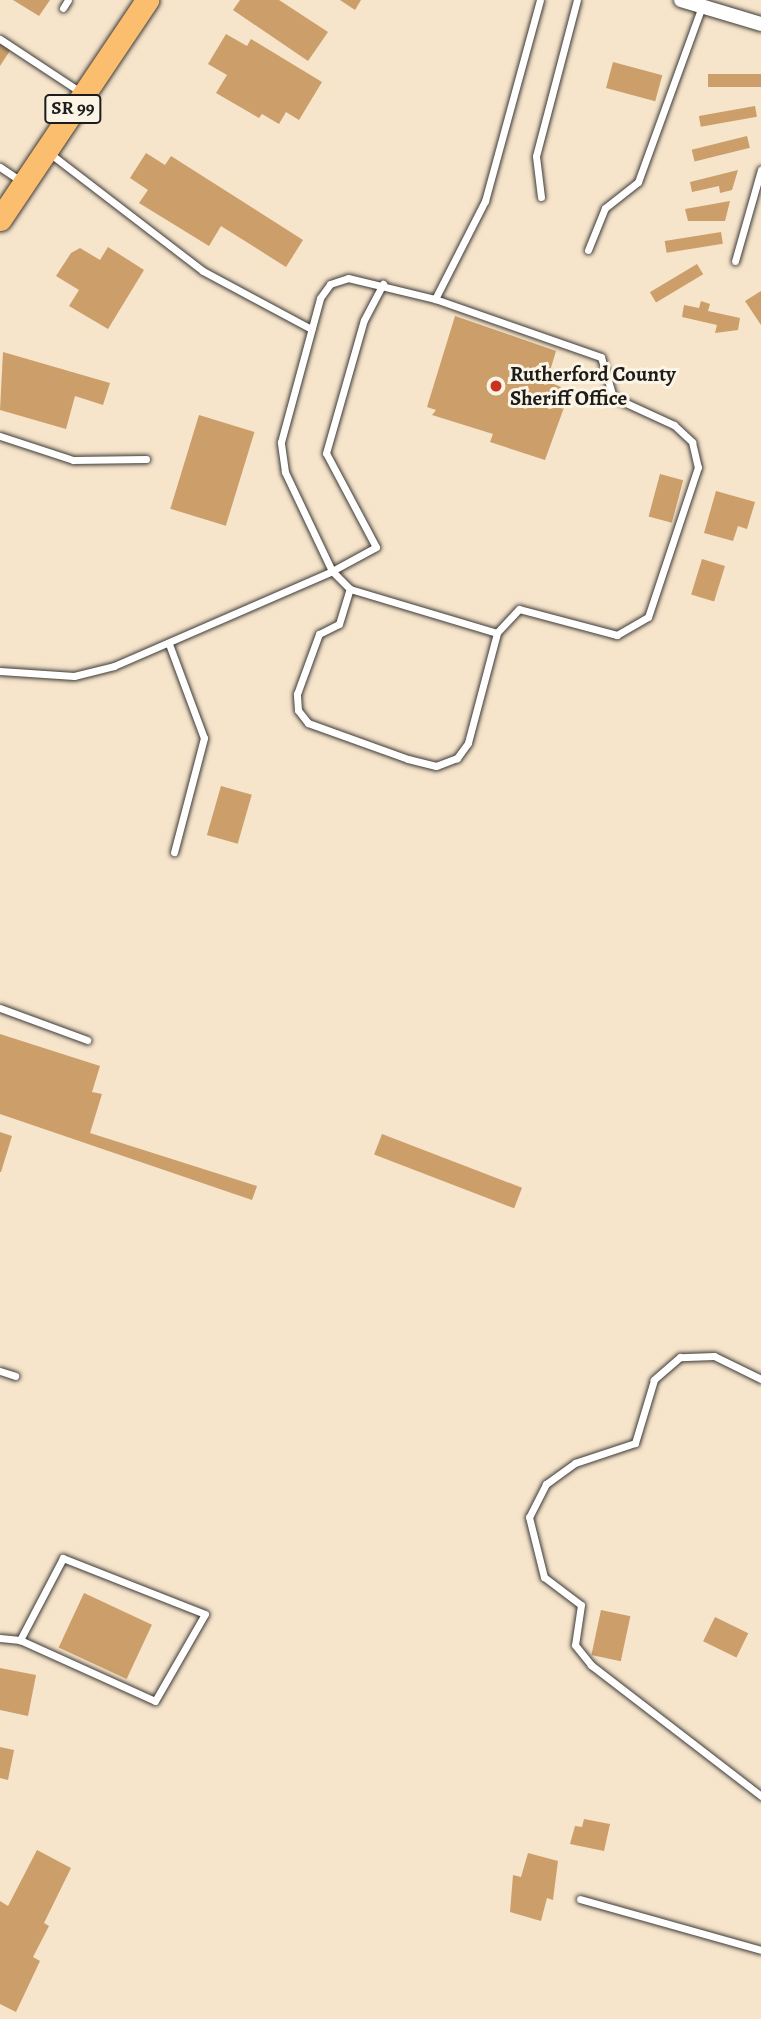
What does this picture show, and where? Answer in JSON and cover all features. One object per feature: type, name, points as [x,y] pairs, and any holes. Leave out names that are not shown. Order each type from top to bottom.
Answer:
[{"type":"main road","name":"SR 99","points":[[0,219],[147,0]]},
{"type":"street","points":[[681,0],[761,24]]},
{"type":"lane","points":[[63,8],[68,0]]},
{"type":"lane","points":[[435,299],[485,201],[540,0]]},
{"type":"lane","points":[[541,197],[537,146],[577,0]]},
{"type":"lane","points":[[588,250],[605,208],[638,182],[702,6]]},
{"type":"lane","points":[[0,39],[83,94]]},
{"type":"lane","points":[[46,151],[203,271],[311,329]]},
{"type":"lane","points":[[0,167],[23,182]]},
{"type":"lane","points":[[735,261],[761,170]]},
{"type":"lane","points":[[350,589],[339,624],[319,634],[297,694],[298,710],[307,723],[408,759],[436,765],[457,758],[468,743],[497,633],[519,609],[607,634],[637,629],[648,617],[670,562],[698,467],[692,443],[674,425],[613,397],[601,357],[435,299],[383,284],[348,278],[330,284],[311,329],[281,442],[285,472],[332,571],[350,589],[497,633]]},
{"type":"lane","points":[[0,671],[75,676],[170,644],[332,571],[376,547],[326,453],[364,320],[383,284]]},
{"type":"lane","points":[[0,436],[73,460],[146,460]]},
{"type":"lane","points":[[170,644],[204,738],[174,852]]},
{"type":"lane","points":[[0,1009],[87,1040]]},
{"type":"lane","points":[[761,1379],[714,1356],[680,1357],[654,1380],[635,1443],[575,1463],[545,1484],[529,1517],[544,1577],[581,1605],[575,1645],[591,1665],[761,1796]]},
{"type":"lane","points":[[0,1371],[15,1376]]},
{"type":"lane","points":[[0,1638],[20,1640],[155,1701],[205,1614],[64,1558],[20,1640]]},
{"type":"lane","points":[[580,1899],[761,1950]]},
{"type":"building","points":[[13,0],[50,0],[39,16]]},
{"type":"building","points":[[240,0],[279,0],[328,32],[308,61],[233,10]]},
{"type":"building","points":[[340,0],[361,0],[355,10]]},
{"type":"building","points":[[226,34],[247,46],[251,39],[322,82],[299,120],[286,112],[279,124],[262,114],[259,118],[216,93],[227,75],[208,64]]},
{"type":"building","points":[[0,42],[11,49],[0,66]]},
{"type":"building","points":[[613,62],[662,75],[655,101],[606,88]]},
{"type":"building","points":[[708,74],[761,74],[761,87],[708,87]]},
{"type":"building","points":[[755,106],[757,117],[701,127],[699,116]]},
{"type":"building","points":[[747,136],[750,148],[695,161],[692,150]]},
{"type":"building","points":[[146,153],[165,165],[171,156],[303,240],[286,267],[221,226],[209,246],[139,203],[148,190],[130,178]]},
{"type":"building","points":[[738,170],[732,190],[720,193],[719,186],[692,192],[690,182]]},
{"type":"building","points":[[730,201],[725,221],[688,221],[685,209]]},
{"type":"building","points":[[721,232],[723,244],[667,253],[665,241]]},
{"type":"building","points":[[108,247],[144,270],[108,329],[69,306],[79,290],[56,276],[71,253],[80,248],[100,260]]},
{"type":"building","points":[[697,264],[703,274],[656,303],[650,292]]},
{"type":"building","points":[[761,291],[761,325],[745,301]]},
{"type":"building","points":[[701,301],[710,304],[708,311],[740,318],[738,330],[715,333],[717,325],[682,317],[684,305],[699,308]]},
{"type":"building","name":"Rutherford County Sheriff Office","points":[[455,316],[556,351],[547,381],[570,391],[545,460],[490,442],[493,434],[432,415],[436,410],[427,407]]},
{"type":"building","points":[[3,352],[110,383],[103,405],[75,396],[66,429],[0,410]]},
{"type":"building","points":[[199,415],[254,432],[226,526],[170,509]]},
{"type":"building","points":[[660,474],[683,480],[672,523],[649,517]]},
{"type":"building","points":[[716,491],[755,502],[747,529],[738,526],[733,541],[704,533]]},
{"type":"building","points":[[702,559],[725,566],[714,601],[691,594]]},
{"type":"building","points":[[221,786],[252,795],[238,844],[207,835]]},
{"type":"building","points":[[0,1034],[100,1066],[92,1092],[102,1094],[90,1133],[257,1186],[252,1200],[0,1114]]},
{"type":"building","points":[[0,1132],[12,1136],[1,1172],[0,1172]]},
{"type":"building","points":[[382,1134],[522,1188],[514,1208],[374,1155]]},
{"type":"building","points":[[84,1593],[152,1625],[127,1679],[59,1647]]},
{"type":"building","points":[[601,1610],[630,1616],[621,1661],[591,1655]]},
{"type":"building","points":[[715,1617],[748,1633],[736,1657],[703,1641]]},
{"type":"building","points":[[0,1668],[36,1675],[28,1716],[0,1710]]},
{"type":"building","points":[[0,1747],[14,1750],[8,1780],[0,1778]]},
{"type":"building","points":[[584,1819],[610,1824],[604,1851],[570,1844],[575,1826],[582,1827]]},
{"type":"building","points":[[37,1850],[71,1868],[44,1923],[49,1926],[33,1957],[40,1961],[16,2012],[0,2004],[0,1901],[8,1906]]},
{"type":"building","points":[[528,1853],[558,1861],[553,1900],[547,1898],[541,1921],[510,1912],[513,1875],[521,1877]]},
{"type":"place","name":"Rutherford County Sheriff Office","points":[[496,386]]}]
